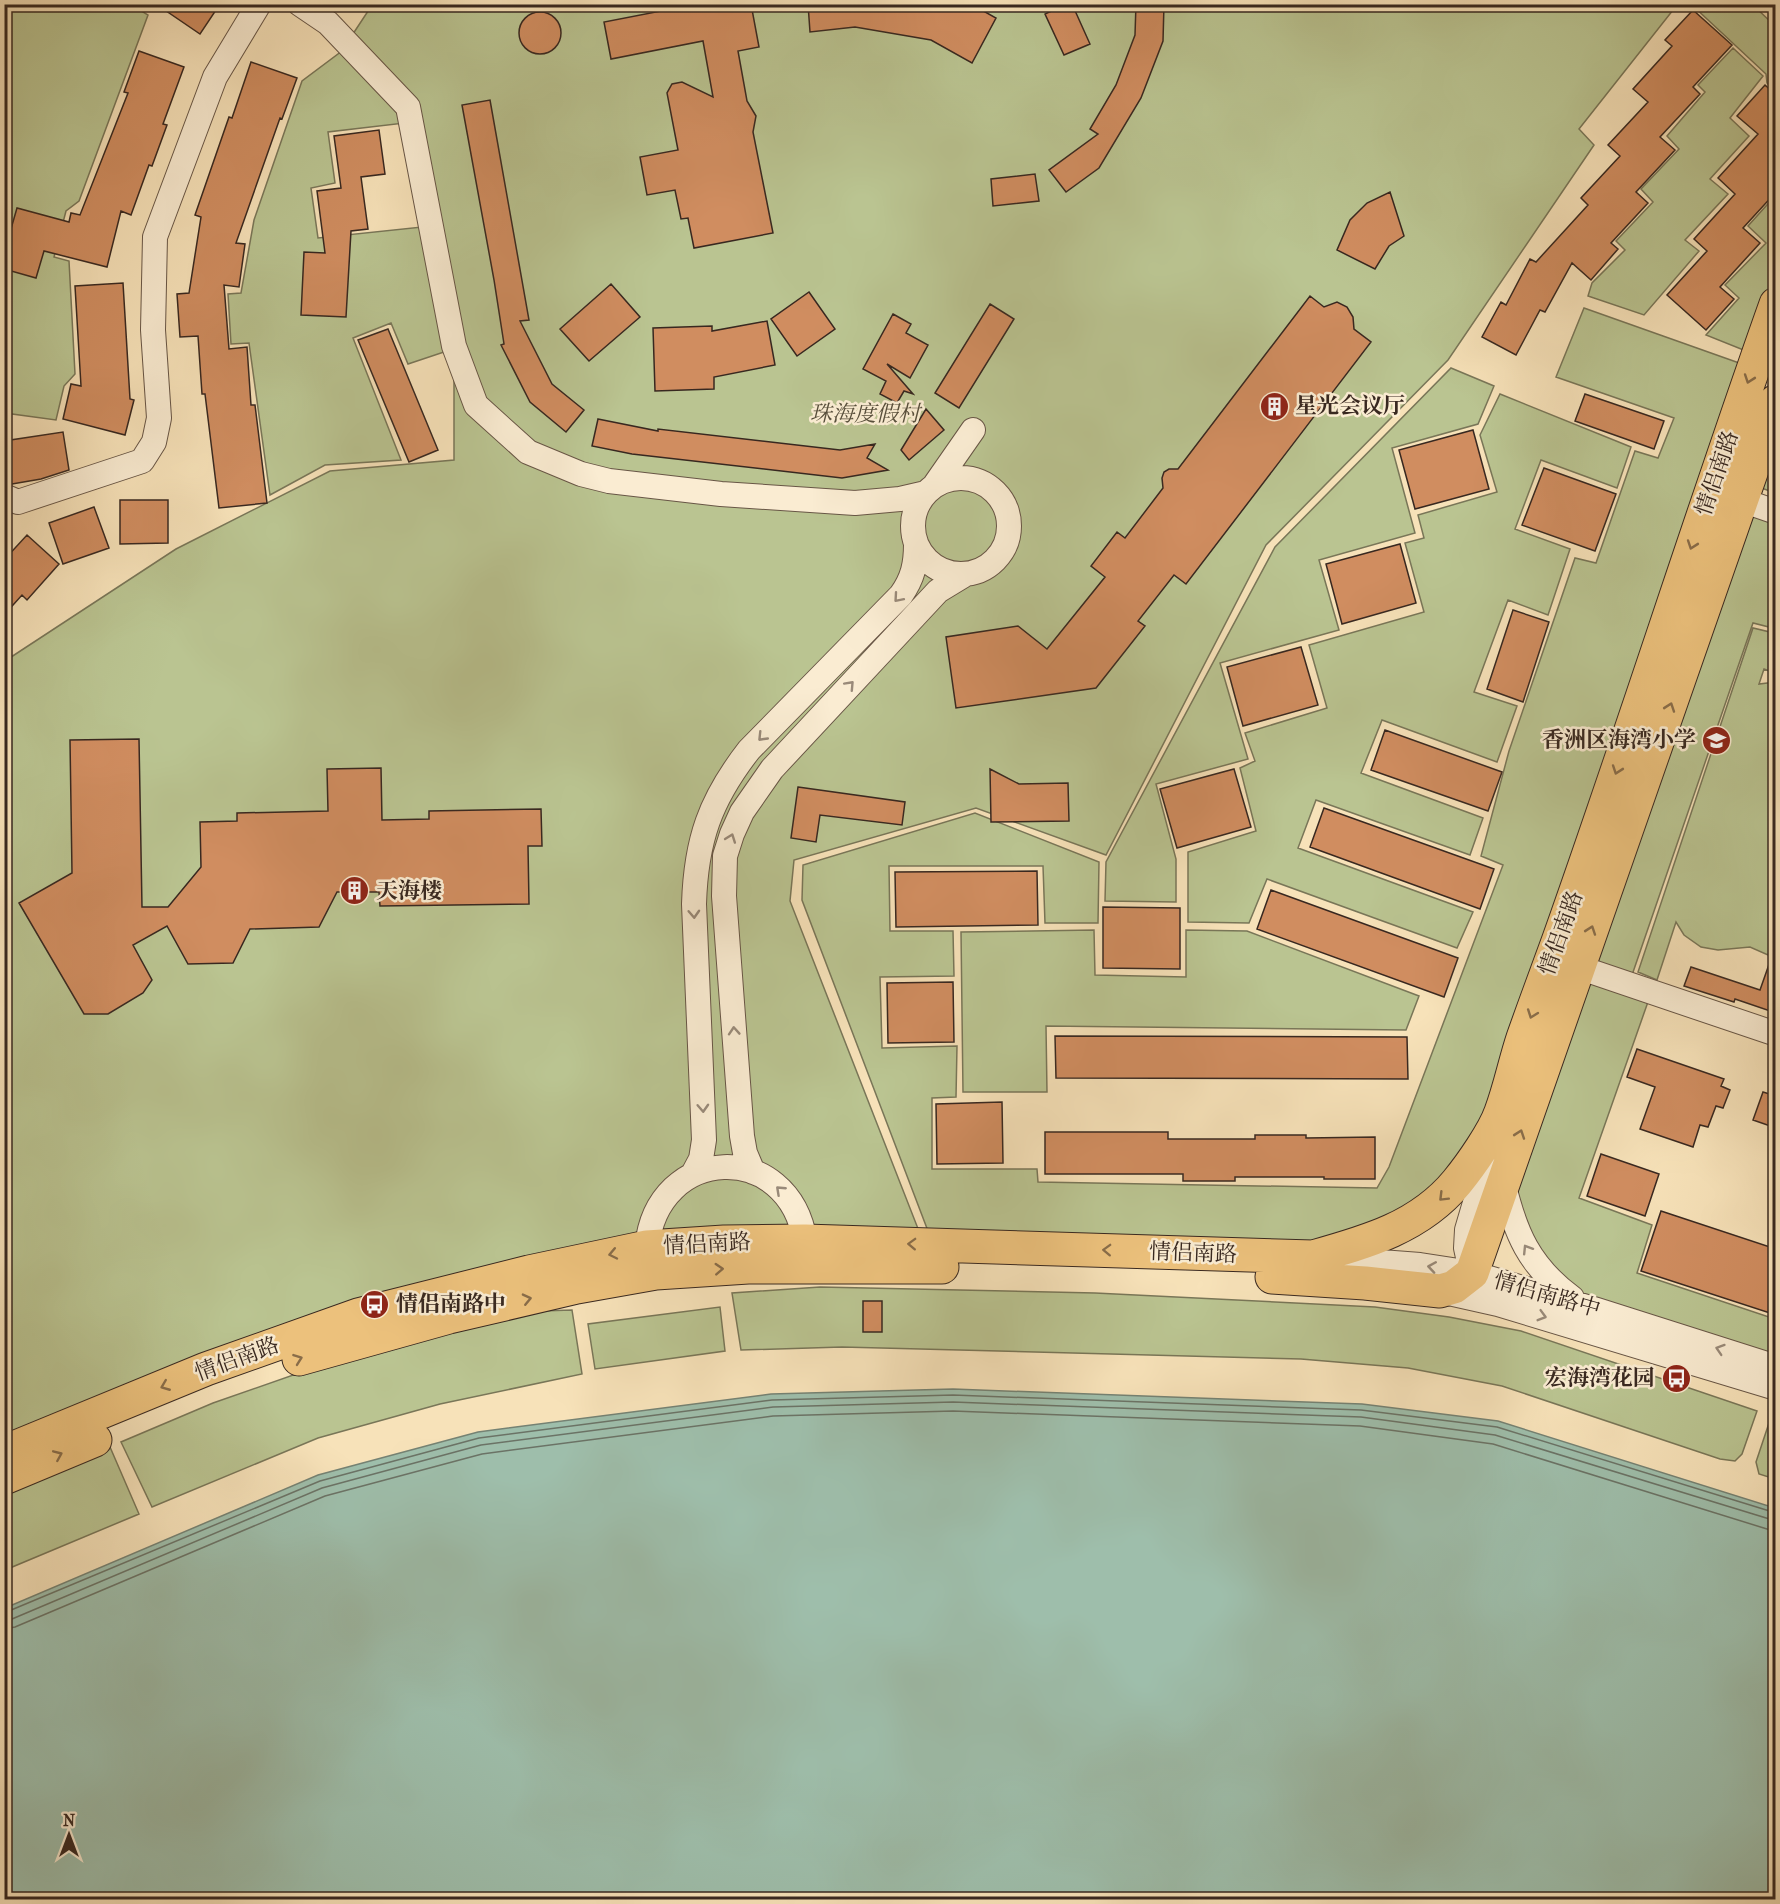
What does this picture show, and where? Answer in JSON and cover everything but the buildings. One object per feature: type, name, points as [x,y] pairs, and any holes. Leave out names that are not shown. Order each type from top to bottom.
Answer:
[{"type":"highway","name":"情侣南路","points":[[4,1452],[206,1369],[358,1315],[529,1272],[647,1247],[724,1242],[805,1241],[1313,1257],[1389,1233],[1423,1214],[1442,1200],[1472,1163],[1500,1115],[1523,1040],[1776,304]]},
{"type":"highway","name":"情侣南路","points":[[4,1478],[205,1393],[318,1352],[449,1317],[577,1287],[656,1273],[748,1267],[897,1266],[1253,1276],[1365,1283],[1440,1291],[1454,1287],[1479,1287],[1503,1182],[1776,401]]},
{"type":"street","points":[[4,496],[18,502],[142,461],[154,442],[159,418],[153,330],[155,237],[215,77],[259,4]]},
{"type":"street","points":[[300,4],[328,22],[408,107],[454,346],[476,405],[528,452],[581,474],[609,482],[732,495],[855,503],[900,499],[957,478],[980,482],[989,487],[1003,502],[1009,521],[1009,531],[1002,552],[987,567],[966,574],[938,591],[789,749],[755,791],[732,834],[725,856],[724,896],[742,1136],[745,1153],[753,1172]]},
{"type":"street","points":[[693,1174],[701,1159],[704,1140],[694,904],[695,875],[699,850],[712,808],[735,768],[749,750],[901,595],[913,574],[916,562],[914,538],[916,511],[973,430],[971,462],[973,472],[980,482]]},
{"type":"street","points":[[1711,490],[1776,512]]},
{"type":"street","points":[[855,503],[880,509],[896,517],[914,538],[922,555],[931,564],[954,574],[966,574]]},
{"type":"street","points":[[1578,968],[1776,1034]]},
{"type":"street","points":[[1479,1287],[1466,1248],[1467,1230],[1500,1115]]},
{"type":"street","points":[[647,1247],[652,1217],[669,1192],[693,1174],[723,1167],[753,1172],[779,1187],[789,1198],[803,1226],[805,1241]]},
{"type":"street","points":[[1503,1182],[1511,1217],[1524,1247],[1551,1283],[1581,1305]]},
{"type":"street","name":"情侣南路中","points":[[1313,1257],[1420,1265],[1776,1388]]},
{"type":"street","name":"情侣南路中","points":[[1479,1287],[1581,1305],[1776,1367]]},
{"type":"green space","points":[[5,5],[132,5],[148,15],[79,201],[66,211],[54,257],[69,261],[75,374],[64,386],[56,420],[5,413]]},
{"type":"green space","name":"珠海度假村","points":[[372,5],[1677,5],[1579,129],[1594,145],[1448,360],[1266,545],[1106,855],[976,808],[794,860],[790,901],[924,1244],[529,1272],[5,1452],[5,661],[176,549],[330,471],[454,460],[454,346],[408,107],[347,43]]},
{"type":"green space","points":[[1692,5],[1753,5],[1775,26],[1775,91],[1767,83],[1766,74]]},
{"type":"green space","points":[[346,48],[405,123],[328,132],[335,183],[311,188],[318,238],[422,227],[447,351],[408,364],[391,323],[353,338],[401,460],[325,465],[270,495],[249,343],[231,344],[228,294],[241,293],[254,220],[302,81]]},
{"type":"green space","points":[[1733,48],[1763,76],[1730,118],[1749,136],[1710,179],[1728,194],[1685,240],[1699,251],[1644,315],[1588,296],[1592,283],[1625,250],[1616,241],[1653,202],[1641,189],[1679,149],[1667,136],[1705,92],[1698,85]]},
{"type":"green space","points":[[1775,196],[1775,283],[1751,353],[1706,335],[1739,298],[1725,285],[1766,243],[1748,226]]},
{"type":"green space","points":[[1584,308],[1742,364],[1489,1112],[1463,1156],[1410,1209],[1310,1245],[928,1231],[802,900],[803,865],[975,813],[1099,862],[1098,923],[1045,923],[1043,866],[889,866],[890,931],[953,931],[954,976],[880,977],[882,1048],[957,1046],[956,1097],[932,1098],[932,1169],[1037,1169],[1038,1182],[1377,1188],[1389,1167],[1503,865],[1481,856],[1509,751],[1575,558],[1596,563],[1635,451],[1658,458],[1674,418],[1556,377]]},
{"type":"green space","points":[[1451,368],[1494,386],[1478,424],[1392,448],[1415,533],[1319,560],[1339,630],[1220,663],[1248,759],[1156,784],[1176,859],[1176,902],[1105,901],[1106,862],[1275,547]]},
{"type":"green space","points":[[1500,394],[1631,447],[1617,488],[1541,460],[1515,529],[1570,549],[1548,615],[1508,600],[1474,692],[1517,706],[1497,762],[1382,720],[1361,773],[1483,818],[1470,855],[1316,800],[1298,848],[1473,912],[1457,948],[1267,879],[1249,923],[1188,922],[1188,852],[1256,831],[1240,768],[1255,761],[1245,733],[1327,708],[1309,645],[1424,612],[1405,543],[1424,538],[1418,515],[1497,492],[1480,435]]},
{"type":"green space","points":[[1775,433],[1775,493],[1756,486]]},
{"type":"green space","points":[[1748,513],[1775,521],[1775,609],[1769,627],[1753,623],[1631,978],[1589,963]]},
{"type":"green space","points":[[1775,616],[1775,673],[1764,669],[1759,684],[1775,682],[1775,934],[1768,955],[1750,947],[1718,950],[1701,947],[1684,935],[1676,922],[1657,980],[1638,972],[1753,628],[1770,632]]},
{"type":"green space","points":[[1094,930],[1095,975],[1186,977],[1186,930],[1247,931],[1419,996],[1406,1030],[1046,1026],[1047,1092],[963,1092],[961,932]]},
{"type":"green space","points":[[1583,977],[1649,999],[1579,1198],[1652,1225],[1637,1273],[1775,1319],[1775,1363],[1582,1301],[1524,1235],[1510,1183]]},
{"type":"green space","points":[[820,1287],[1095,1293],[1375,1307],[1449,1317],[1521,1331],[1757,1411],[1742,1454],[1735,1461],[1720,1459],[1502,1386],[1408,1368],[1301,1359],[842,1347],[741,1350],[732,1293]]},
{"type":"green space","points":[[720,1307],[725,1351],[595,1369],[588,1324]]},
{"type":"green space","points":[[572,1310],[582,1374],[440,1404],[318,1438],[152,1507],[121,1442],[213,1403],[359,1352],[509,1312]]},
{"type":"green space","points":[[1775,1405],[1775,1479],[1759,1474],[1756,1462]]},
{"type":"green space","points":[[110,1447],[139,1514],[5,1570],[5,1491]]},
{"type":"water","points":[[953,1389],[1362,1404],[1498,1421],[1775,1508],[1775,1899],[5,1899],[5,1608],[318,1475],[478,1432],[771,1394]]},
{"type":"place","name":"星光会议厅","points":[[1274,406]]},
{"type":"place","name":"香洲区海湾小学","points":[[1717,740]]},
{"type":"place","name":"天海楼","points":[[355,891]]},
{"type":"place","name":"情侣南路中","points":[[375,1304]]},
{"type":"place","name":"宏海湾花园","points":[[1676,1378]]}]
